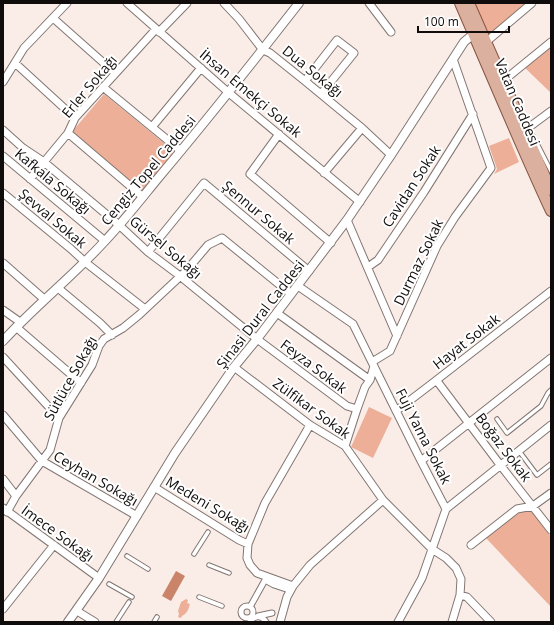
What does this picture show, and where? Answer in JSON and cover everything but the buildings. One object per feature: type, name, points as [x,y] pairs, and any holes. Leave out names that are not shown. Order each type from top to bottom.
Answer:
[{"type":"main road","name":"Vatan Caddesi","points":[[460,3],[477,31],[486,42],[503,81],[527,129],[551,190]]},
{"type":"main road","name":"Vatan Caddesi","points":[[469,3],[482,52],[506,112],[551,211]]},
{"type":"street","points":[[3,82],[24,48],[67,3]]},
{"type":"street","name":"İhsan Emekçi Sokak","points":[[127,3],[229,93],[360,202]]},
{"type":"street","name":"Erler Sokağı","points":[[30,179],[68,133],[75,118],[115,73],[187,3]]},
{"type":"street","name":"Dua Sokağı","points":[[224,3],[239,19],[263,50],[270,53],[321,94],[362,128],[391,155]]},
{"type":"street","name":"Cengiz Topel Caddesi","points":[[3,341],[44,299],[58,288],[85,262],[120,225],[229,93],[300,3]]},
{"type":"street","points":[[369,3],[391,32]]},
{"type":"street","points":[[486,42],[532,3]]},
{"type":"street","points":[[53,18],[115,73]]},
{"type":"street","name":"Şinasi Dural Caddesi","points":[[68,622],[99,578],[175,453],[234,367],[277,314],[331,243],[360,202],[464,42],[477,31]]},
{"type":"street","points":[[305,81],[337,40],[354,53],[321,94]]},
{"type":"street","points":[[503,81],[551,42]]},
{"type":"street","name":"Durmaz Sokak","points":[[373,364],[390,352],[437,246],[454,217],[491,168],[453,59]]},
{"type":"street","points":[[15,63],[75,118]]},
{"type":"street","points":[[152,127],[201,68]]},
{"type":"street","points":[[103,87],[181,151]]},
{"type":"street","points":[[527,129],[551,111]]},
{"type":"street","name":"Cavidan Sokak","points":[[368,267],[378,260],[424,192],[473,114]]},
{"type":"street","points":[[324,172],[362,128]]},
{"type":"street","name":"Gürsel Sokağı","points":[[3,130],[23,148],[44,162],[120,225],[148,252],[180,276],[257,339]]},
{"type":"street","points":[[68,133],[143,197]]},
{"type":"street","points":[[279,134],[250,174],[331,243]]},
{"type":"street","name":"Kafkala Sokağı","points":[[3,156],[105,242]]},
{"type":"street","name":"Şennur Sokak","points":[[148,252],[204,183],[309,271]]},
{"type":"street","name":"Şevval Sokak","points":[[3,193],[85,262],[145,309]]},
{"type":"street","points":[[347,220],[397,336]]},
{"type":"street","name":"Sütlüce Sokağı","points":[[5,510],[50,450],[59,418],[92,365],[99,346],[104,339],[128,324],[145,309],[186,271],[208,245],[222,238],[291,294]]},
{"type":"street","points":[[4,268],[44,299]]},
{"type":"street","name":"Fuji Yama Sokak","points":[[298,286],[353,324],[446,509]]},
{"type":"street","points":[[58,288],[112,335]]},
{"type":"street","name":"Hayat Sokak","points":[[396,411],[437,381],[551,291]]},
{"type":"street","points":[[3,310],[81,382]]},
{"type":"street","points":[[277,314],[370,380]]},
{"type":"street","name":"Feyza Sokak","points":[[257,339],[347,406],[357,409]]},
{"type":"street","points":[[3,357],[59,418]]},
{"type":"street","points":[[421,461],[551,358]]},
{"type":"street","points":[[345,446],[365,387],[370,380],[373,364]]},
{"type":"street","name":"Zülfikar Sokak","points":[[234,367],[310,424],[345,446],[383,500],[432,549],[446,558],[456,568],[461,579],[460,595],[452,622]]},
{"type":"street","name":"Boğaz Sokak","points":[[437,381],[500,466],[551,530]]},
{"type":"street","points":[[3,414],[42,461]]},
{"type":"street","points":[[289,587],[266,579],[257,574],[250,565],[248,558],[248,544],[265,503],[310,424]]},
{"type":"street","points":[[398,622],[422,578],[446,509],[551,425]]},
{"type":"street","name":"Ceyhan Sokağı","points":[[42,461],[137,516]]},
{"type":"street","points":[[3,479],[16,496]]},
{"type":"street","name":"Medeni Sokağı","points":[[154,486],[239,540],[248,544]]},
{"type":"street","points":[[471,545],[517,509],[533,506],[551,493]]},
{"type":"street","points":[[280,622],[289,587],[310,565],[383,500]]},
{"type":"street","name":"İmece Sokağı","points":[[5,510],[99,578]]},
{"type":"street","points":[[3,609],[54,545]]},
{"type":"street","points":[[250,607],[266,579]]},
{"type":"street","points":[[460,595],[467,597],[491,622]]},
{"type":"street","points":[[266,622],[263,618],[256,615],[250,607],[246,606],[241,612],[242,616],[247,619],[256,615],[272,613]]},
{"type":"street","points":[[77,611],[95,622]]},
{"type":"street","points":[[250,622],[256,615]]},
{"type":"lane","points":[[527,129],[551,171]]},
{"type":"lane","points":[[497,419],[507,433],[541,406],[551,390]]},
{"type":"lane","points":[[519,451],[537,475],[551,464]]},
{"type":"lane","points":[[194,554],[208,532]]},
{"type":"lane","points":[[127,556],[148,569]]},
{"type":"lane","points":[[209,565],[229,572]]},
{"type":"lane","points":[[109,584],[132,597]]},
{"type":"lane","points":[[199,597],[222,606]]},
{"type":"lane","points":[[116,622],[129,602]]},
{"type":"lane","points":[[154,622],[156,617]]},
{"type":"shaded area","points":[[473,3],[526,3],[488,36]]},
{"type":"shaded area","points":[[551,47],[551,93],[524,67]]},
{"type":"shaded area","points":[[104,94],[176,153],[143,192],[71,133]]},
{"type":"shaded area","points":[[509,138],[519,162],[494,174],[497,169],[489,146]]},
{"type":"shaded area","points":[[369,407],[392,418],[373,458],[351,447]]},
{"type":"shaded area","points":[[518,510],[532,512],[551,537],[551,607],[485,537]]},
{"type":"shaded area","points":[[176,571],[185,576],[171,601],[162,596]]},
{"type":"shaded area","points":[[186,599],[188,600],[187,603],[190,604],[188,610],[181,618],[178,617],[181,602]]}]
